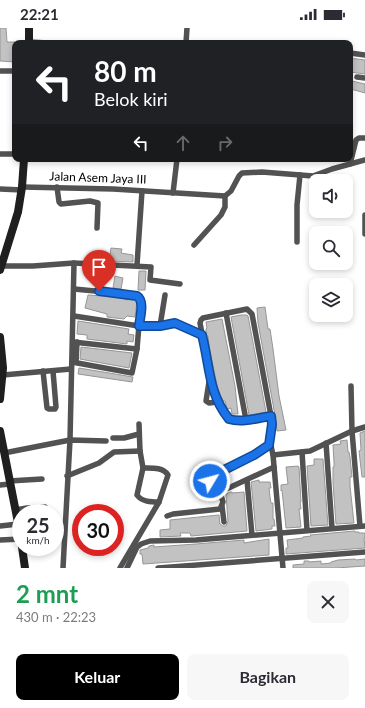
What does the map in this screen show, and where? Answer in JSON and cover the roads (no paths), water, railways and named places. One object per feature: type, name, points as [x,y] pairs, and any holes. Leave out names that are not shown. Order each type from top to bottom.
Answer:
[{"type":"main road","points":[[29,28],[29,40]]},
{"type":"main road","points":[[0,269],[3,248],[18,212],[22,189],[24,162]]},
{"type":"main road","points":[[0,337],[2,370],[0,399]]},
{"type":"main road","points":[[0,431],[14,504]]},
{"type":"main road","points":[[23,556],[25,568]]},
{"type":"street","points":[[186,40],[187,28]]},
{"type":"street","points":[[353,53],[365,55]]},
{"type":"street","points":[[0,71],[12,71]]},
{"type":"street","points":[[357,77],[365,78]]},
{"type":"street","points":[[353,152],[356,140],[359,138],[365,138]]},
{"type":"street","points":[[0,154],[12,154]]},
{"type":"street","points":[[194,245],[220,215],[225,207],[225,196],[231,191],[242,173],[262,172],[313,176],[365,160]]},
{"type":"street","points":[[173,193],[177,162]]},
{"type":"street","points":[[297,242],[296,205],[300,175]]},
{"type":"street","points":[[57,187],[59,202],[61,204],[90,201],[98,203],[97,228]]},
{"type":"street","name":"Jalan Asem Jaya III","points":[[0,189],[57,187],[225,196]]},
{"type":"street","points":[[137,265],[142,191]]},
{"type":"street","points":[[365,215],[365,234]]},
{"type":"street","points":[[63,568],[70,440],[71,369],[74,362],[75,342],[74,263]]},
{"type":"street","points":[[0,269],[74,263],[137,265],[151,267],[150,280],[180,284]]},
{"type":"street","points":[[74,289],[137,296],[141,299],[137,350],[133,372],[131,374],[74,362]]},
{"type":"street","points":[[160,326],[165,295]]},
{"type":"street","points":[[271,416],[236,421],[229,419],[217,402],[210,378],[208,360],[202,335],[201,320],[247,309],[252,314],[271,416],[272,424],[269,445],[273,455],[283,568]]},
{"type":"street","points":[[226,313],[246,420]]},
{"type":"street","points":[[74,316],[139,326],[160,326],[175,323],[202,335]]},
{"type":"street","points":[[75,342],[137,350]]},
{"type":"street","points":[[2,370],[53,371],[71,369]]},
{"type":"street","points":[[43,371],[47,408],[49,409],[56,408],[53,371]]},
{"type":"street","points":[[210,378],[206,401],[209,403],[217,402]]},
{"type":"street","points":[[127,568],[137,547],[145,542],[362,526],[352,431],[351,386]]},
{"type":"street","points":[[139,424],[140,451],[143,468],[137,495],[139,498],[146,501],[159,502]]},
{"type":"street","points":[[273,455],[310,451],[352,431],[365,427]]},
{"type":"street","points":[[113,438],[124,438],[139,434]]},
{"type":"street","points":[[4,453],[70,440],[106,441]]},
{"type":"street","points":[[326,443],[332,528]]},
{"type":"street","points":[[224,522],[223,502],[220,492],[210,484],[211,478],[254,455],[269,445]]},
{"type":"street","points":[[67,476],[99,463],[114,452],[140,451]]},
{"type":"street","points":[[302,452],[308,530]]},
{"type":"street","points":[[220,492],[274,467]]},
{"type":"street","points":[[120,568],[159,502],[168,475],[160,469],[143,468]]},
{"type":"street","points":[[0,485],[42,479]]},
{"type":"street","points":[[247,480],[252,535]]},
{"type":"street","points":[[167,516],[173,514],[216,510],[220,509],[222,506]]},
{"type":"street","points":[[0,526],[12,525]]},
{"type":"street","points":[[0,540],[12,539]]},
{"type":"street","points":[[158,568],[365,552]]}]
